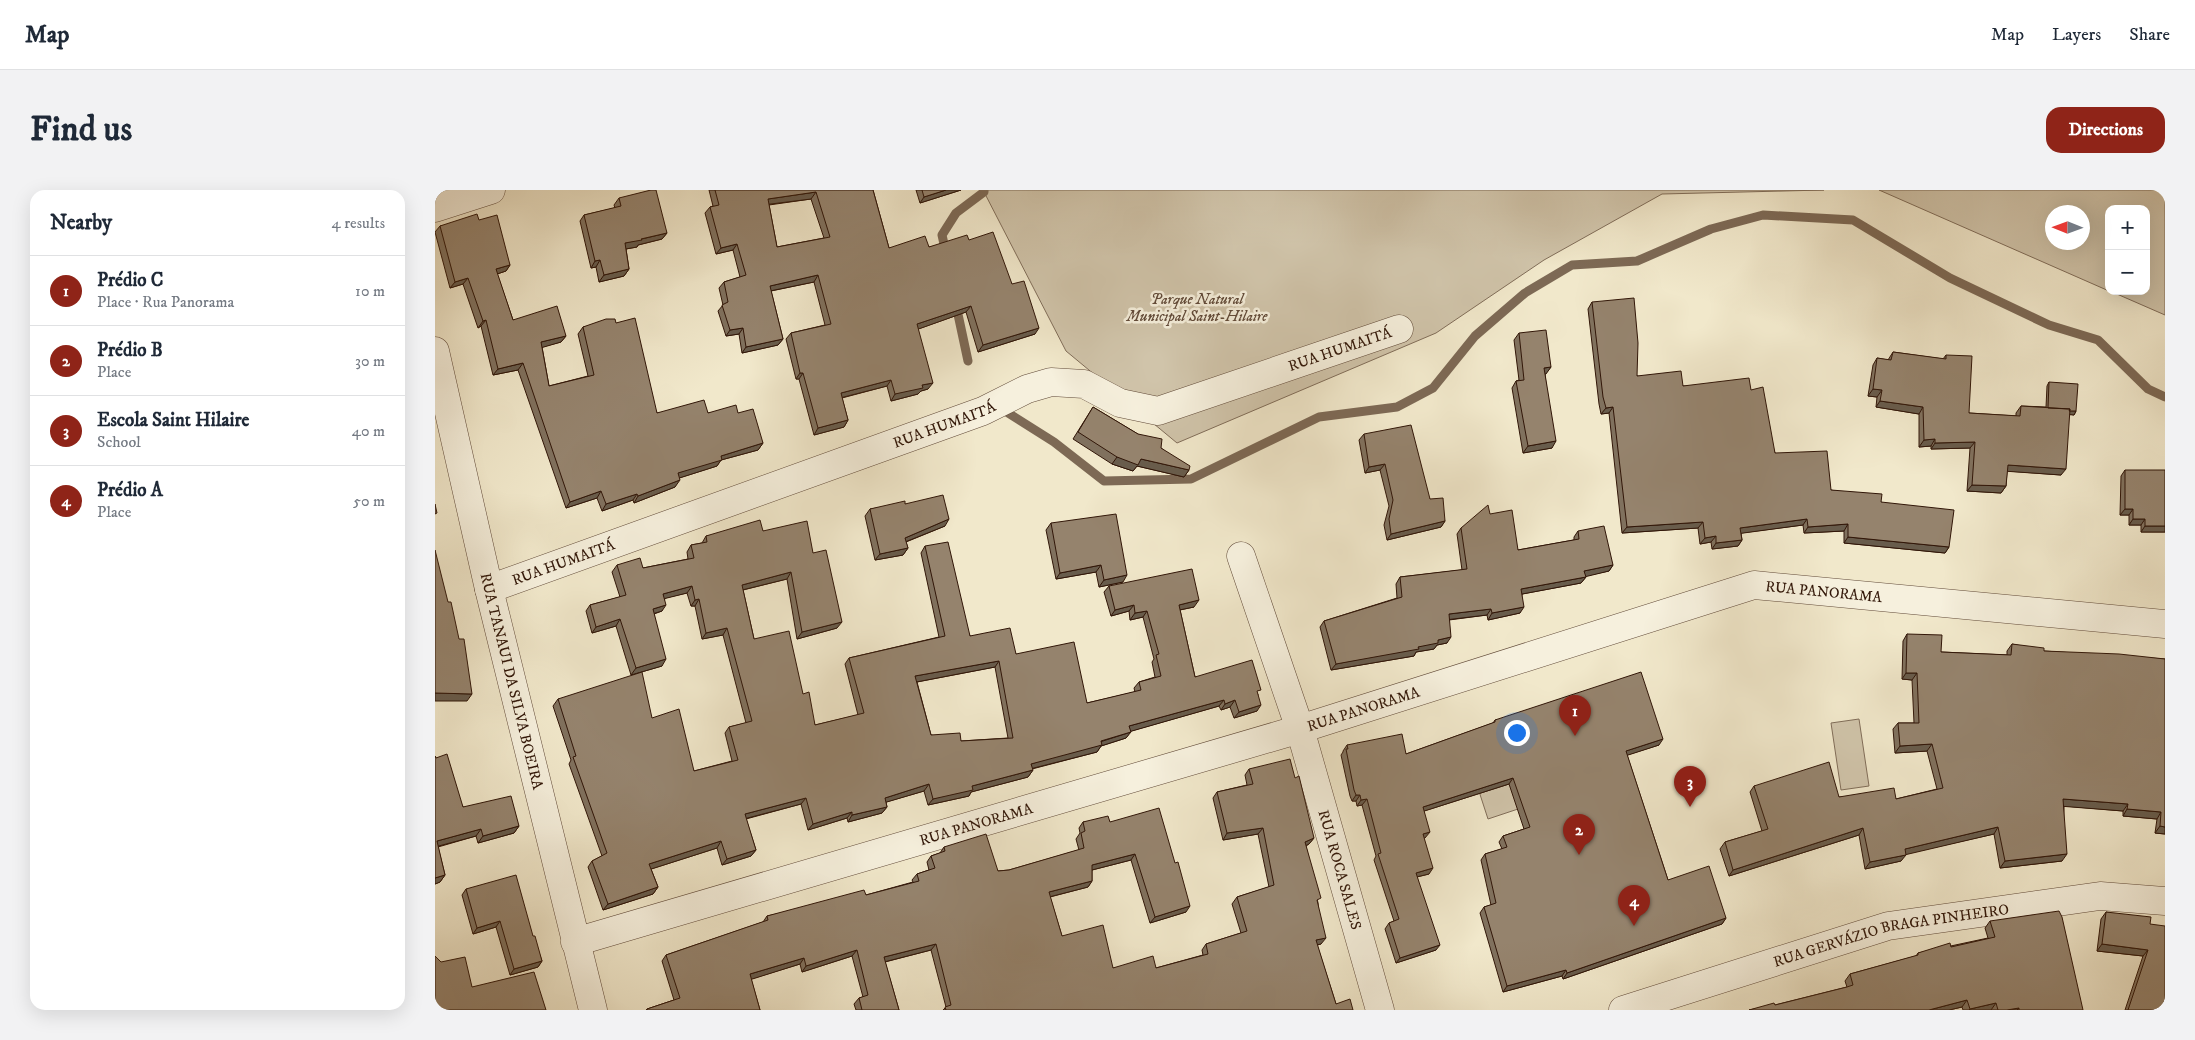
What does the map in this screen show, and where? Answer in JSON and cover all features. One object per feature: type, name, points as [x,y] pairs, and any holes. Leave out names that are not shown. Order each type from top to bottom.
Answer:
[{"type":"street","points":[[435,208],[491,190]]},
{"type":"street","name":"RUA HUMAITÁ","points":[[489,589],[983,410],[1027,389],[1051,382],[1084,384],[1120,403],[1158,411],[1399,330]]},
{"type":"street","name":"RUA TANAUI DA SILVA BOEIRA","points":[[435,350],[489,589],[593,1010]]},
{"type":"street","name":"RUA ROCA SALES","points":[[1241,556],[1300,729],[1379,1010]]},
{"type":"street","name":"RUA PANORAMA","points":[[575,942],[1300,729],[1754,585],[2165,624]]},
{"type":"street","name":"RUA GERVÁZIO BRAGA PINHEIRO","points":[[1623,1010],[1888,926],[2100,896],[2165,901]]},
{"type":"green space","name":"Parque Natural Municipal Saint-Hilaire","points":[[983,190],[1824,190],[1662,194],[1544,260],[1436,333],[1177,443],[1066,351]]},
{"type":"green space","points":[[1879,190],[2165,190],[2165,315],[2119,295],[2150,295],[2150,205],[2105,205],[2105,289]]},
{"type":"green space","points":[[1859,719],[1869,786],[1841,790],[1831,723]]},
{"type":"green space","points":[[1490,726],[1518,809],[1488,819],[1461,736]]},
{"type":"building","points":[[656,190],[667,233],[625,243],[629,269],[604,275],[600,260],[595,261],[584,215],[621,206],[619,198]]},
{"type":"building","points":[[715,190],[873,190],[889,248],[925,236],[929,247],[967,235],[969,240],[993,232],[1012,284],[1024,281],[1039,328],[983,345],[971,306],[917,324],[933,383],[922,385],[923,388],[895,394],[891,380],[841,393],[848,420],[818,428],[803,373],[800,373],[791,333],[831,324],[818,275],[770,286],[783,339],[746,347],[743,328],[730,330],[722,305],[728,302],[724,282],[746,275],[737,244],[721,248],[710,207],[719,205]],"holes":[[[816,192],[830,237],[777,247],[768,199]]]},
{"type":"building","points":[[922,190],[946,190],[924,197]]},
{"type":"building","points":[[477,214],[479,220],[497,215],[510,265],[496,269],[513,320],[557,306],[566,336],[541,342],[549,386],[594,375],[583,327],[606,319],[615,319],[616,323],[635,318],[657,413],[704,400],[708,413],[736,405],[738,413],[753,409],[763,443],[721,456],[722,460],[678,473],[680,480],[638,496],[637,494],[606,504],[601,491],[570,502],[523,363],[498,369],[486,320],[483,321],[468,278],[455,282],[440,226]]},
{"type":"building","points":[[1634,298],[1638,343],[1637,376],[1681,371],[1683,386],[1749,378],[1751,390],[1763,387],[1775,453],[1827,451],[1831,490],[1882,494],[1881,502],[1954,510],[1949,547],[1848,537],[1848,524],[1808,527],[1807,519],[1740,528],[1742,540],[1716,543],[1716,536],[1705,538],[1703,522],[1627,527],[1613,407],[1606,408],[1603,397],[1592,302]]},
{"type":"building","points":[[1546,330],[1551,367],[1544,368],[1556,441],[1528,446],[1516,381],[1524,380],[1519,333]]},
{"type":"building","points":[[1893,352],[1946,359],[1946,355],[1972,356],[1969,413],[2020,416],[2021,406],[2070,409],[2066,469],[2008,465],[2006,486],[1972,485],[1975,442],[1935,443],[1935,439],[1924,440],[1923,407],[1880,401],[1882,390],[1873,389],[1877,358],[1891,360]]},
{"type":"building","points":[[2049,382],[2078,384],[2076,411],[2048,408]]},
{"type":"building","points":[[1093,407],[1138,434],[1162,439],[1161,448],[1190,466],[1189,470],[1141,459],[1138,465],[1117,457],[1078,432]]},
{"type":"building","points":[[1411,425],[1430,499],[1443,498],[1445,521],[1391,534],[1389,519],[1393,500],[1385,464],[1369,467],[1364,434]]},
{"type":"building","points":[[2125,470],[2165,470],[2165,526],[2145,526],[2145,519],[2133,519],[2133,509],[2125,509]]},
{"type":"building","points":[[943,495],[949,519],[905,538],[908,548],[880,554],[870,509],[905,501],[905,504]]},
{"type":"building","points":[[1488,505],[1490,514],[1512,510],[1518,550],[1579,539],[1578,531],[1604,526],[1613,565],[1584,571],[1586,577],[1521,589],[1524,607],[1492,613],[1491,609],[1449,614],[1451,637],[1438,640],[1438,643],[1418,647],[1419,649],[1336,664],[1324,621],[1402,597],[1400,577],[1467,569],[1461,528]]},
{"type":"building","points":[[1116,514],[1127,575],[1104,580],[1101,565],[1060,573],[1051,523]]},
{"type":"building","points":[[760,520],[763,531],[807,521],[813,553],[826,550],[842,622],[802,632],[791,572],[742,585],[754,639],[789,631],[803,694],[809,692],[815,725],[864,713],[849,658],[945,636],[925,546],[948,542],[970,636],[1010,628],[1016,654],[1074,642],[1087,703],[1141,690],[1139,682],[1161,676],[1156,655],[1159,654],[1147,611],[1135,613],[1134,605],[1115,610],[1109,586],[1192,569],[1199,600],[1179,605],[1195,677],[1252,660],[1261,690],[1257,691],[1261,705],[1239,712],[1235,700],[1225,704],[1224,700],[1129,726],[1131,732],[1101,741],[1102,745],[1031,764],[1033,770],[972,786],[973,790],[933,799],[929,784],[885,798],[887,807],[852,815],[852,812],[813,824],[806,798],[745,814],[756,850],[727,859],[721,841],[649,864],[658,887],[608,904],[592,861],[607,853],[573,757],[576,756],[558,699],[642,672],[652,718],[679,709],[694,771],[738,760],[729,727],[752,721],[727,628],[706,633],[699,599],[695,600],[692,586],[663,594],[666,605],[653,609],[666,659],[636,668],[620,619],[596,627],[590,605],[626,595],[617,565],[640,558],[643,568],[694,558],[691,545],[707,542],[706,536]],"holes":[[[999,661],[1013,738],[961,741],[960,733],[931,735],[915,676]]]},
{"type":"building","points":[[435,550],[448,602],[451,602],[459,639],[464,639],[472,694],[435,693]]},
{"type":"building","points":[[1907,634],[1942,635],[1941,652],[2011,655],[2012,644],[2044,648],[2044,651],[2119,654],[2165,659],[2165,827],[2160,826],[2161,812],[2127,809],[2128,804],[2063,799],[2067,854],[2005,861],[1998,827],[1905,849],[1906,855],[1870,862],[1863,828],[1733,870],[1725,842],[1768,829],[1754,786],[1829,762],[1839,797],[1894,788],[1896,799],[1943,788],[1932,744],[1900,746],[1898,723],[1919,723],[1917,673],[1906,673]]},
{"type":"building","points":[[1641,672],[1663,739],[1626,751],[1668,880],[1709,866],[1726,918],[1567,973],[1566,970],[1507,986],[1484,907],[1496,903],[1485,854],[1507,847],[1503,836],[1530,827],[1513,778],[1423,807],[1430,832],[1423,834],[1433,868],[1416,873],[1440,945],[1400,958],[1389,923],[1399,919],[1378,854],[1381,853],[1367,799],[1361,800],[1360,795],[1356,795],[1354,790],[1346,749],[1348,749],[1347,745],[1402,734],[1406,754],[1495,722],[1495,720]]},
{"type":"building","points":[[447,754],[463,807],[511,796],[519,826],[483,836],[481,829],[437,841],[445,875],[435,878],[435,756],[436,758]]},
{"type":"building","points":[[1290,759],[1295,778],[1299,776],[1314,838],[1305,842],[1321,898],[1317,900],[1326,938],[1316,940],[1336,1004],[1350,999],[1353,1010],[946,1010],[945,1007],[951,1005],[936,944],[884,957],[899,1010],[862,1010],[859,998],[868,995],[857,950],[806,966],[804,958],[750,974],[760,1010],[647,1010],[680,998],[666,955],[768,920],[767,916],[864,890],[866,895],[919,881],[917,874],[935,868],[931,856],[945,851],[944,847],[986,834],[998,871],[1009,870],[1084,848],[1081,833],[1085,831],[1083,822],[1108,816],[1110,822],[1159,808],[1175,863],[1178,862],[1190,906],[1155,917],[1135,854],[1092,865],[1092,881],[1049,892],[1062,936],[1103,925],[1113,968],[1153,956],[1156,968],[1208,954],[1206,944],[1247,931],[1237,897],[1274,885],[1263,828],[1227,833],[1217,792],[1253,784],[1249,769]]},
{"type":"building","points":[[516,875],[542,961],[514,969],[500,921],[477,928],[466,889]]},
{"type":"building","points":[[2059,911],[2062,917],[2083,1010],[2019,1010],[2019,1008],[1998,1010],[1996,1003],[1970,1009],[1967,1000],[1929,1010],[1749,1010],[1853,985],[1850,974],[1918,955],[1918,953],[1950,943],[1951,947],[1995,937],[1990,921]]},
{"type":"building","points":[[2106,912],[2151,917],[2150,924],[2165,926],[2165,1010],[2128,1010],[2148,950],[2102,944]]},
{"type":"building","points":[[435,956],[441,962],[465,957],[472,987],[534,972],[546,1010],[435,1010]]},
{"type":"waterway","points":[[946,253],[942,235],[956,213],[984,192],[984,190]]},
{"type":"waterway","points":[[1005,411],[1054,442],[1104,481],[1191,479],[1319,417],[1397,407],[1433,388],[1475,336],[1525,293],[1572,265],[1637,261],[1711,229],[1763,215],[1853,220],[1950,278],[2049,325],[2098,340],[2148,389],[2165,397]]},
{"type":"waterway","points":[[956,305],[968,361]]},
{"type":"place","name":"Prédio C","points":[[1575,736]]},
{"type":"place","name":"Escola Saint Hilaire","points":[[1690,807]]},
{"type":"place","name":"Prédio B","points":[[1579,855]]},
{"type":"place","name":"Prédio A","points":[[1634,926]]}]
